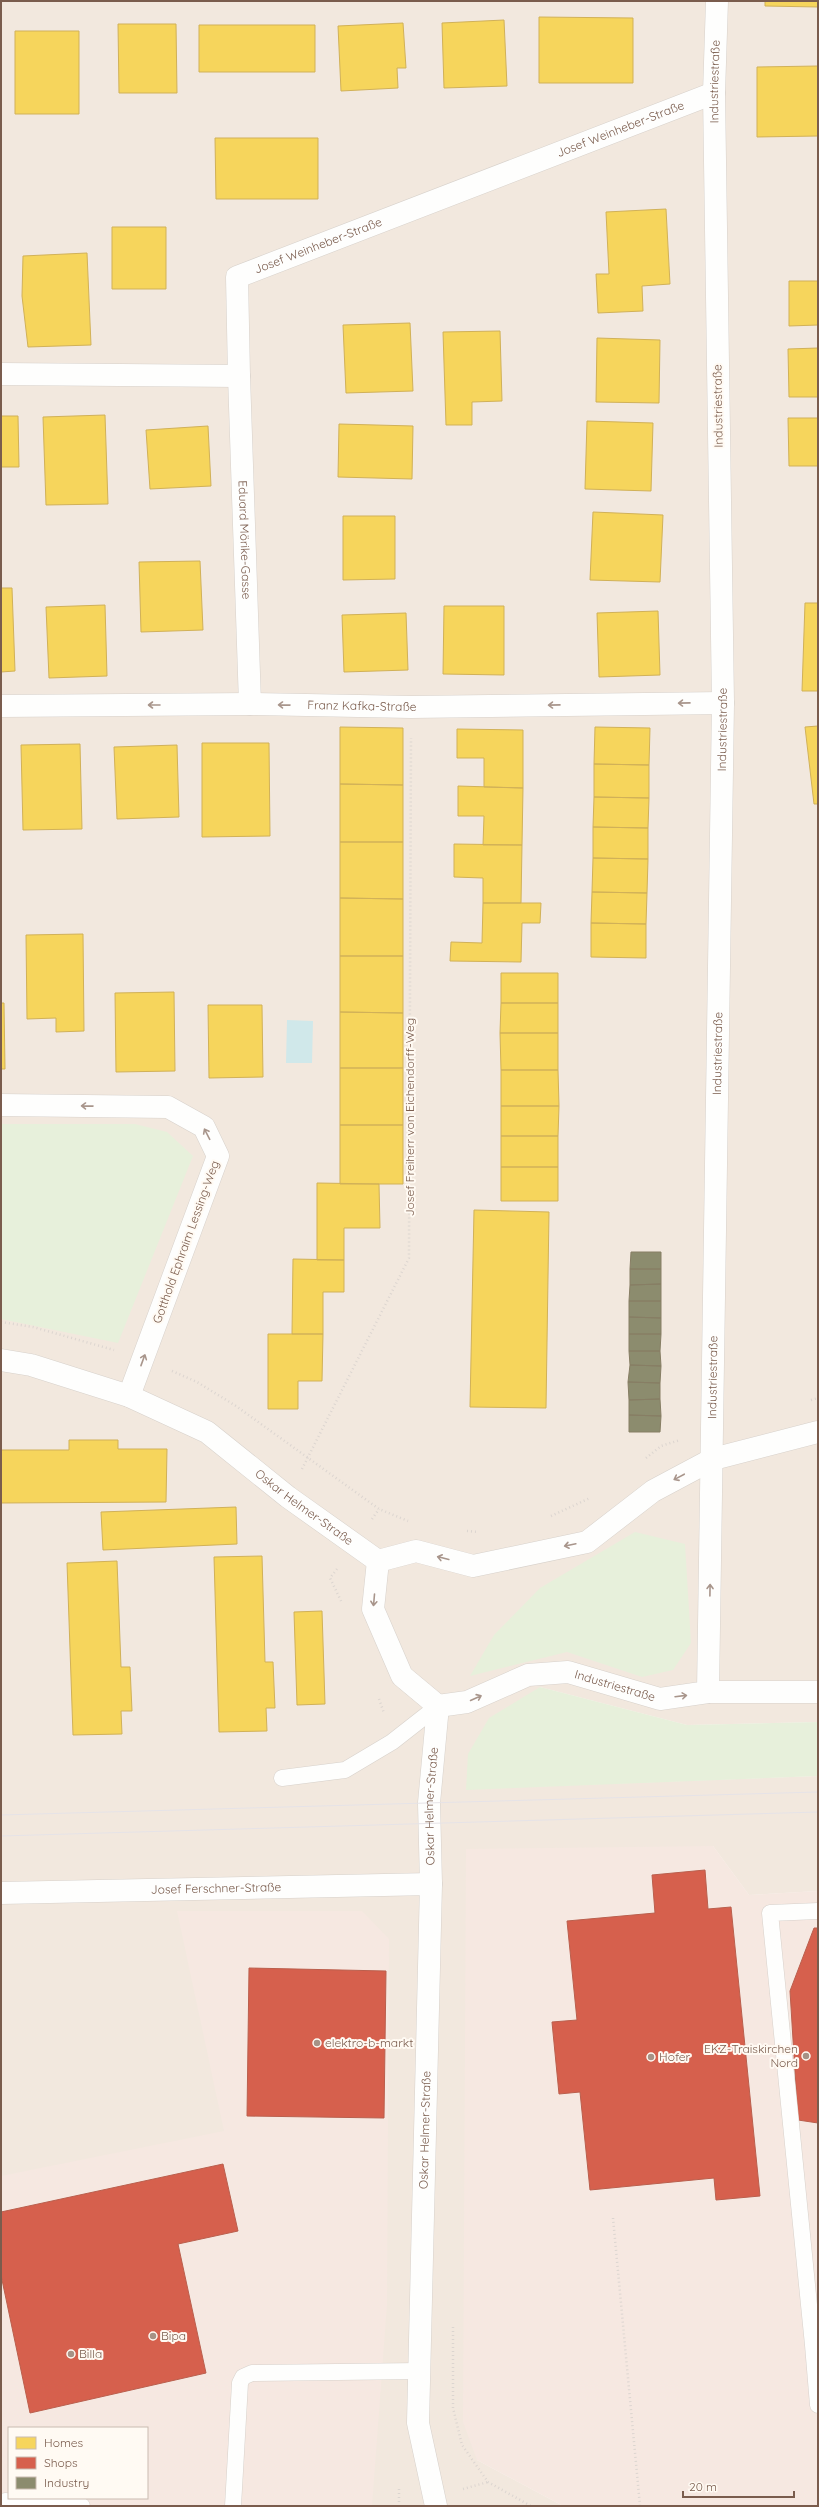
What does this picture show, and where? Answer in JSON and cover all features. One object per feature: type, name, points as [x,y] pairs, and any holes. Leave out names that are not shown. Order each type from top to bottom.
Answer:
[{"type":"street","name":"Industriestraße","points":[[438,1706],[467,1702],[528,1675],[568,1672],[660,1699],[708,1692],[713,1459],[722,703],[714,93],[717,1]]},
{"type":"street","name":"Josef Weinheber-Straße","points":[[240,376],[236,277],[714,93]]},
{"type":"street","points":[[1,374],[240,376]]},
{"type":"street","name":"Eduard Mörike-Gasse","points":[[240,376],[250,704]]},
{"type":"street","name":"Franz Kafka-Straße","points":[[1,706],[250,704],[411,707],[722,703]]},
{"type":"street","name":"Gotthold Ephraim Lessing-Weg","points":[[1,1105],[168,1108],[204,1128],[218,1156],[129,1396]]},
{"type":"street","name":"Oskar Helmer-Straße","points":[[1,1360],[32,1365],[129,1396],[207,1432],[288,1497],[378,1561]]},
{"type":"street","points":[[438,1706],[402,1676],[373,1609],[378,1561],[416,1551],[473,1566],[587,1542],[653,1490],[713,1459],[818,1432]]},
{"type":"street","points":[[708,1692],[818,1692]]},
{"type":"street","name":"Oskar Helmer-Straße","points":[[436,2506],[418,2423],[431,1884],[429,1803],[438,1706]]},
{"type":"street","name":"Josef Ferschner-Straße","points":[[1,1893],[431,1884]]},
{"type":"lane","points":[[282,1778],[345,1770],[392,1742],[438,1706]]},
{"type":"lane","points":[[818,1911],[770,1913],[816,2344],[818,2405]]},
{"type":"lane","points":[[233,2506],[240,2383],[243,2377],[252,2373],[420,2371]]},
{"type":"lane","points":[[4,2506],[5,2501],[82,2506]]},
{"type":"path","name":"Josef Freiherr von Eichendorff-Weg","points":[[288,1497],[409,1258],[411,707]]},
{"type":"path","points":[[803,1403],[818,1398]]},
{"type":"path","points":[[643,1460],[661,1446],[713,1430]]},
{"type":"path","points":[[548,1518],[596,1496]]},
{"type":"path","points":[[343,1606],[330,1578],[379,1509],[412,1522]]},
{"type":"path","points":[[461,1530],[483,1532]]},
{"type":"path","points":[[377,1692],[392,1742]]},
{"type":"path","points":[[613,2218],[640,2506]]},
{"type":"path","points":[[454,2320],[453,2408],[462,2445],[488,2482],[531,2506]]},
{"type":"path","points":[[399,2482],[399,2506]]},
{"type":"shaded area","points":[[1,1],[818,1],[818,1722],[687,1725],[540,1687],[466,1789],[818,1776],[818,1891],[749,1895],[713,1846],[477,2460],[563,2506],[1,2506]]},
{"type":"shaded area","points":[[713,1846],[749,1895],[818,1891],[818,2506],[563,2506],[477,2460],[463,2422],[466,1849]]},
{"type":"shaded area","points":[[177,1911],[362,1911],[389,1939],[387,2304],[372,2506],[1,2506],[1,2176],[224,2131]]},
{"type":"green space","points":[[1,1124],[135,1124],[167,1132],[193,1156],[118,1343],[1,1319]]},
{"type":"green space","points":[[635,1532],[685,1544],[691,1643],[673,1670],[642,1677],[567,1652],[470,1676],[494,1635],[540,1588]]},
{"type":"green space","points":[[540,1687],[687,1725],[818,1722],[818,1776],[466,1790],[468,1754],[489,1718]]},
{"type":"water","points":[[287,1020],[313,1021],[312,1063],[286,1063]]},
{"type":"building: Homes","points":[[765,1],[818,1],[818,7],[765,6]]},
{"type":"building: Homes","points":[[539,17],[633,18],[633,83],[539,83]]},
{"type":"building: Homes","points":[[504,20],[507,86],[444,88],[442,23]]},
{"type":"building: Homes","points":[[403,23],[406,68],[397,68],[398,88],[341,91],[338,26]]},
{"type":"building: Homes","points":[[118,24],[176,24],[177,93],[119,93]]},
{"type":"building: Homes","points":[[199,25],[315,25],[315,72],[199,72]]},
{"type":"building: Homes","points":[[15,31],[79,31],[79,114],[15,114]]},
{"type":"building: Homes","points":[[818,66],[818,136],[757,137],[757,67]]},
{"type":"building: Homes","points":[[215,138],[318,138],[318,199],[216,199]]},
{"type":"building: Homes","points":[[666,209],[670,284],[642,286],[643,311],[598,313],[596,274],[609,274],[606,212]]},
{"type":"building: Homes","points":[[112,227],[166,227],[166,289],[112,289]]},
{"type":"building: Homes","points":[[87,253],[91,345],[28,347],[22,296],[23,256]]},
{"type":"building: Homes","points":[[789,281],[818,281],[818,325],[789,326]]},
{"type":"building: Homes","points":[[410,323],[413,391],[346,393],[343,325]]},
{"type":"building: Homes","points":[[500,331],[502,401],[472,402],[472,425],[446,425],[443,332]]},
{"type":"building: Homes","points":[[597,338],[660,340],[659,403],[596,402]]},
{"type":"building: Homes","points":[[818,348],[818,397],[789,397],[788,349]]},
{"type":"building: Homes","points":[[105,415],[108,504],[46,505],[43,417]]},
{"type":"building: Homes","points":[[1,416],[18,416],[19,467],[1,467]]},
{"type":"building: Homes","points":[[788,418],[818,418],[818,466],[789,466]]},
{"type":"building: Homes","points":[[587,421],[653,423],[651,491],[585,489]]},
{"type":"building: Homes","points":[[339,424],[413,426],[412,479],[338,477]]},
{"type":"building: Homes","points":[[208,426],[211,486],[150,489],[146,430]]},
{"type":"building: Homes","points":[[593,512],[663,515],[660,582],[590,580]]},
{"type":"building: Homes","points":[[343,516],[395,516],[395,579],[343,580]]},
{"type":"building: Homes","points":[[200,561],[203,630],[141,632],[139,562]]},
{"type":"building: Homes","points":[[1,588],[12,588],[15,671],[1,672]]},
{"type":"building: Homes","points":[[805,603],[818,603],[818,691],[802,691]]},
{"type":"building: Homes","points":[[105,605],[107,676],[49,678],[46,607]]},
{"type":"building: Homes","points":[[444,606],[504,606],[504,675],[443,674]]},
{"type":"building: Homes","points":[[658,611],[660,675],[599,677],[597,613]]},
{"type":"building: Homes","points":[[406,613],[408,670],[344,672],[342,615]]},
{"type":"building: Homes","points":[[818,726],[818,804],[814,804],[805,727]]},
{"type":"building: Homes","points":[[340,727],[403,728],[403,785],[340,784]]},
{"type":"building: Homes","points":[[595,727],[650,728],[649,765],[594,764]]},
{"type":"building: Homes","points":[[457,729],[523,730],[523,788],[484,787],[484,758],[457,758]]},
{"type":"building: Homes","points":[[202,743],[269,743],[270,836],[202,837]]},
{"type":"building: Homes","points":[[80,744],[82,829],[23,830],[21,745]]},
{"type":"building: Homes","points":[[177,745],[179,817],[117,819],[114,747]]},
{"type":"building: Homes","points":[[594,764],[649,765],[649,798],[594,797]]},
{"type":"building: Homes","points":[[340,784],[403,785],[403,842],[340,842]]},
{"type":"building: Homes","points":[[458,786],[523,788],[522,845],[483,845],[484,816],[458,816]]},
{"type":"building: Homes","points":[[594,797],[649,798],[648,828],[593,827]]},
{"type":"building: Homes","points":[[593,827],[648,828],[648,859],[593,858]]},
{"type":"building: Homes","points":[[340,842],[403,842],[403,899],[340,898]]},
{"type":"building: Homes","points":[[454,844],[522,845],[521,903],[483,903],[483,878],[454,877]]},
{"type":"building: Homes","points":[[593,858],[648,859],[647,893],[592,892]]},
{"type":"building: Homes","points":[[592,892],[647,893],[646,924],[591,923]]},
{"type":"building: Homes","points":[[340,898],[403,899],[403,956],[340,956]]},
{"type":"building: Homes","points":[[483,903],[541,903],[540,923],[522,923],[521,962],[450,961],[451,942],[482,943]]},
{"type":"building: Homes","points":[[591,923],[646,924],[646,958],[591,957]]},
{"type":"building: Homes","points":[[83,934],[84,1031],[56,1032],[56,1018],[27,1019],[26,935]]},
{"type":"building: Homes","points":[[340,956],[403,956],[403,1013],[340,1012]]},
{"type":"building: Homes","points":[[501,973],[558,973],[558,1003],[501,1003]]},
{"type":"building: Homes","points":[[174,992],[175,1071],[116,1072],[115,993]]},
{"type":"building: Homes","points":[[1,1003],[4,1003],[5,1069],[1,1069]]},
{"type":"building: Homes","points":[[501,1003],[558,1003],[558,1033],[500,1033]]},
{"type":"building: Homes","points":[[208,1005],[262,1005],[263,1077],[209,1078]]},
{"type":"building: Homes","points":[[340,1012],[403,1013],[403,1068],[340,1068]]},
{"type":"building: Homes","points":[[500,1033],[558,1033],[558,1070],[501,1070]]},
{"type":"building: Homes","points":[[340,1068],[403,1068],[403,1125],[340,1125]]},
{"type":"building: Homes","points":[[501,1070],[558,1070],[559,1106],[501,1106]]},
{"type":"building: Homes","points":[[501,1106],[559,1106],[558,1136],[501,1136]]},
{"type":"building: Homes","points":[[340,1125],[403,1125],[403,1184],[340,1184]]},
{"type":"building: Homes","points":[[501,1136],[558,1136],[558,1167],[501,1167]]},
{"type":"building: Homes","points":[[501,1167],[558,1167],[558,1201],[501,1201]]},
{"type":"building: Homes","points":[[317,1183],[379,1184],[380,1228],[344,1228],[344,1260],[317,1260]]},
{"type":"building: Homes","points":[[474,1210],[549,1212],[546,1408],[470,1407]]},
{"type":"building: Homes","points":[[293,1259],[344,1260],[344,1292],[323,1292],[323,1334],[292,1334]]},
{"type":"building: Homes","points":[[268,1334],[323,1334],[322,1381],[298,1381],[298,1409],[268,1409]]},
{"type":"building: Homes","points":[[69,1440],[118,1440],[118,1449],[167,1449],[166,1502],[1,1503],[1,1450],[69,1450]]},
{"type":"building: Homes","points":[[236,1507],[237,1544],[103,1550],[101,1512]]},
{"type":"building: Homes","points":[[262,1556],[265,1662],[273,1662],[275,1708],[266,1708],[267,1731],[219,1732],[214,1557]]},
{"type":"building: Homes","points":[[117,1561],[121,1667],[130,1667],[132,1711],[121,1711],[122,1734],[73,1735],[67,1563]]},
{"type":"building: Homes","points":[[322,1611],[325,1704],[297,1705],[294,1612]]},
{"type":"building: Shops","name":"Hofer","points":[[705,1870],[708,1909],[731,1907],[760,2196],[716,2200],[714,2178],[590,2190],[580,2092],[559,2094],[552,2022],[577,2020],[567,1921],[655,1913],[652,1875]]},
{"type":"building: Shops","name":"EKZ-Traiskirchen Nord","points":[[814,1928],[818,1928],[818,2123],[798,2120],[790,1991]]},
{"type":"building: Shops","name":"elektro-b-markt","points":[[249,1968],[386,1971],[384,2118],[247,2116]]},
{"type":"building: Shops","points":[[223,2164],[238,2231],[178,2244],[206,2373],[30,2413],[1,2275],[1,2212]]},
{"type":"building: Industry","points":[[631,1252],[661,1252],[661,1269],[630,1269]]},
{"type":"building: Industry","points":[[630,1269],[661,1269],[661,1284],[630,1285]]},
{"type":"building: Industry","points":[[661,1284],[661,1301],[629,1301],[630,1285]]},
{"type":"building: Industry","points":[[629,1301],[661,1301],[661,1318],[629,1317]]},
{"type":"building: Industry","points":[[629,1317],[661,1318],[661,1334],[629,1334]]},
{"type":"building: Industry","points":[[629,1334],[661,1334],[660,1351],[629,1351]]},
{"type":"building: Industry","points":[[629,1351],[660,1351],[661,1366],[630,1365]]},
{"type":"building: Industry","points":[[630,1365],[661,1366],[660,1383],[628,1382]]},
{"type":"building: Industry","points":[[628,1382],[660,1383],[660,1399],[629,1400]]},
{"type":"building: Industry","points":[[660,1399],[661,1416],[629,1415],[629,1400]]},
{"type":"building: Industry","points":[[629,1415],[661,1416],[660,1432],[629,1432]]},
{"type":"tram line","points":[[1,1815],[818,1792]]},
{"type":"tram line","points":[[1,1836],[818,1812]]},
{"type":"place","name":"elektro-b-markt","points":[[317,2043]]},
{"type":"place","name":"EKZ-Traiskirchen Nord","points":[[806,2056]]},
{"type":"place","name":"Hofer","points":[[651,2057]]},
{"type":"place","name":"Bipa","points":[[153,2336]]},
{"type":"place","name":"Billa","points":[[71,2354]]}]
